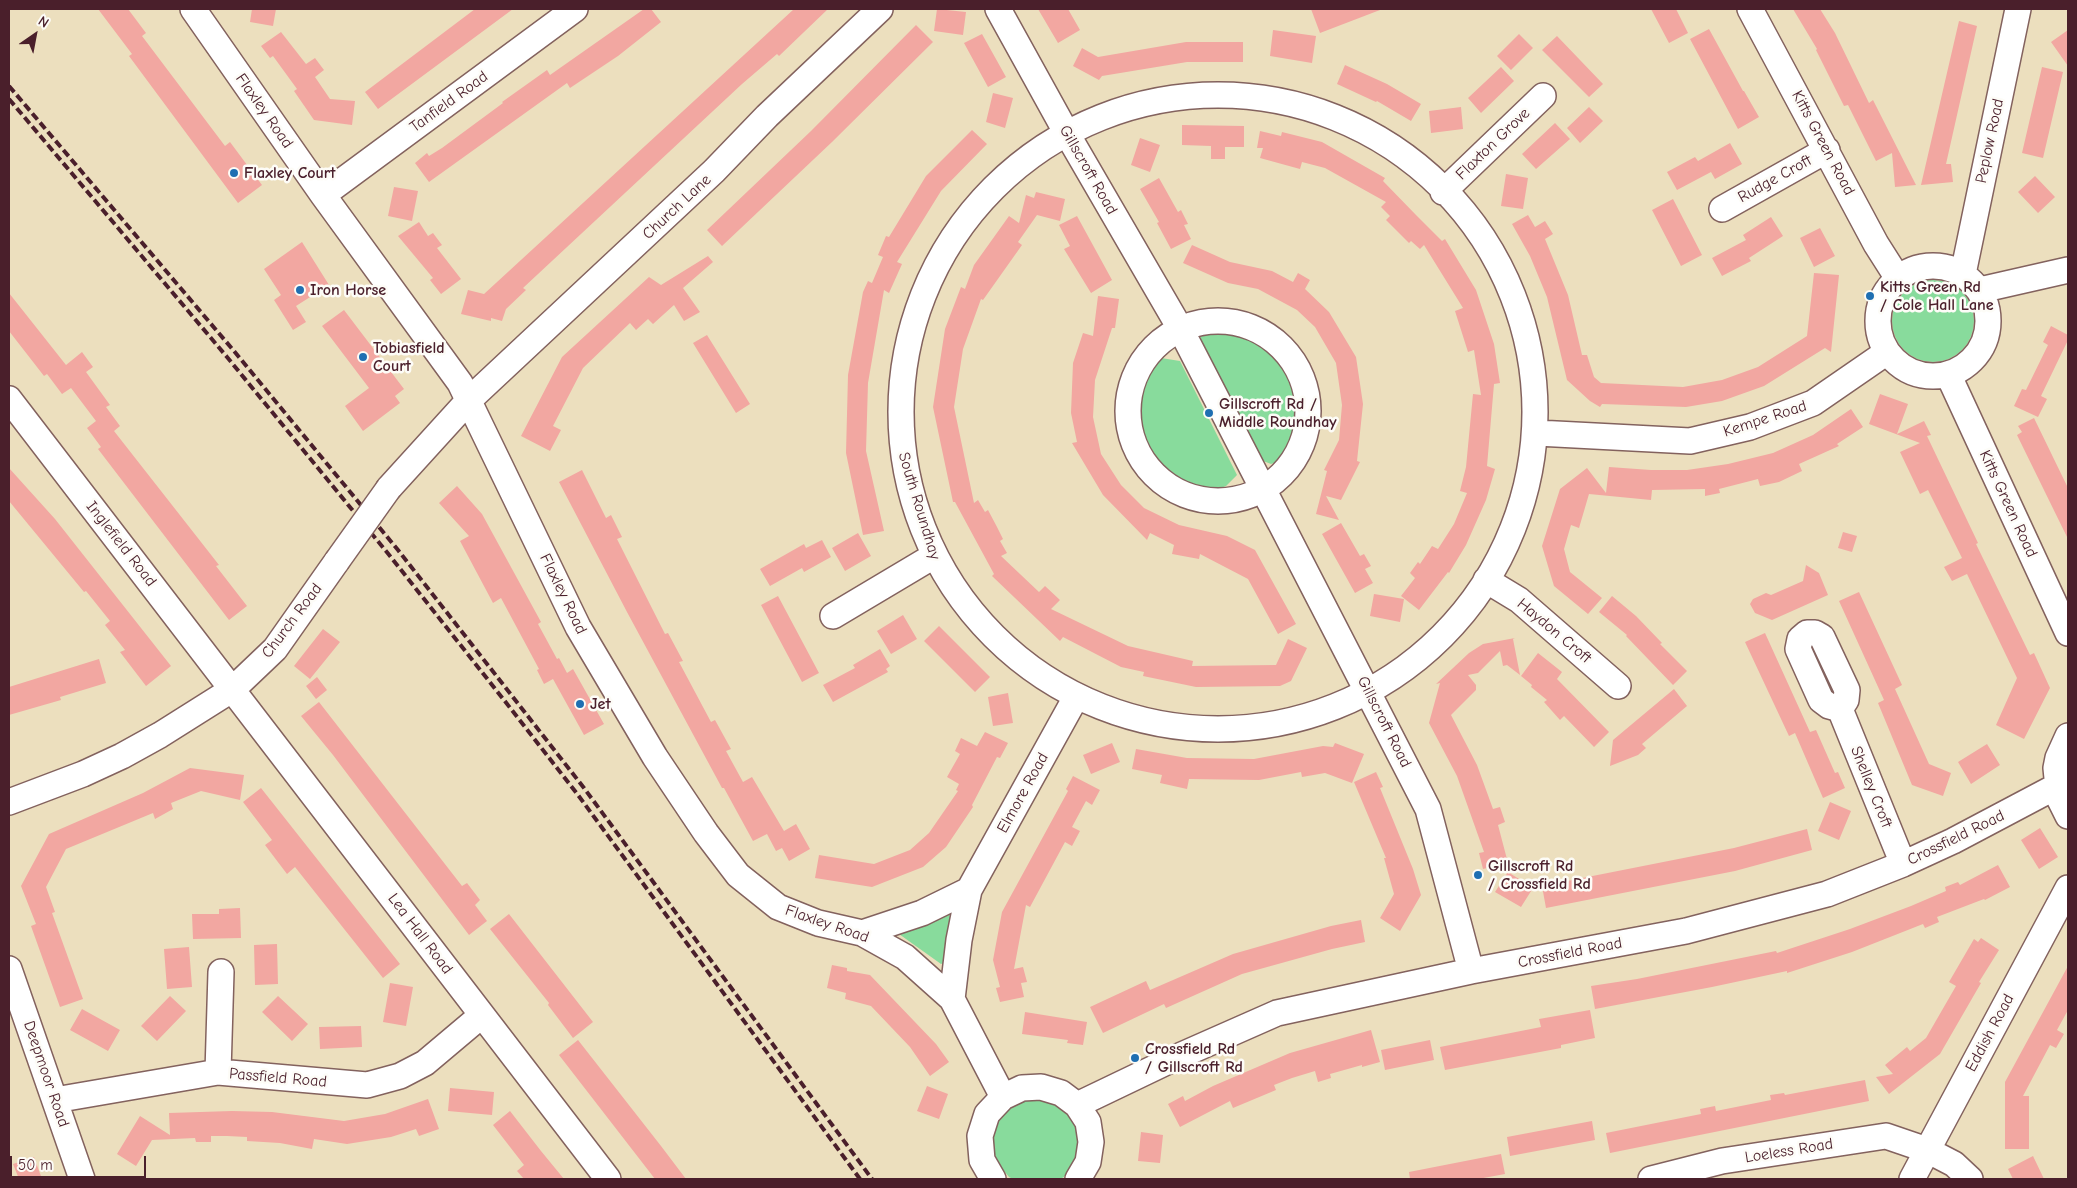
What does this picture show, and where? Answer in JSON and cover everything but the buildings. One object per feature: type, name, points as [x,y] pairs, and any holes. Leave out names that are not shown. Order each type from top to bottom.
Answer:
[{"type":"street","name":"Tanfield Road","points":[[323,195],[575,9]]},
{"type":"street","name":"Church Lane","points":[[469,400],[714,171],[768,116],[880,9]]},
{"type":"street","name":"Gillscroft Road","points":[[998,9],[1066,132],[1181,330],[1428,809],[1471,972]]},
{"type":"street","name":"Kitts Green Road","points":[[1750,9],[1876,244],[1897,277]]},
{"type":"street","name":"Peplow Road","points":[[1971,282],[2018,9]]},
{"type":"street","name":"Flaxley Road","points":[[195,10],[323,195],[460,384],[578,627],[656,758],[717,847],[738,875],[778,907],[818,922],[862,933],[905,957],[952,999],[1003,1097]]},
{"type":"street","name":"South Roundhay","points":[[1224,94],[1279,99],[1324,112],[1361,128],[1406,156],[1443,192],[1483,239],[1507,283],[1529,334],[1535,382],[1537,433],[1525,490],[1513,532],[1486,580],[1456,623],[1415,665],[1368,690],[1299,716],[1261,727],[1220,730],[1166,722],[1112,709],[1076,697],[1033,669],[970,613],[932,557],[904,468],[898,428],[900,389],[906,347],[917,309],[943,256],[983,198],[1013,168],[1066,132],[1112,112],[1171,95],[1224,94]]},
{"type":"street","name":"Flaxton Grove","points":[[1443,192],[1543,96]]},
{"type":"street","name":"Rudge Croft","points":[[1722,209],[1827,150]]},
{"type":"street","points":[[1929,265],[1948,267],[1971,282],[1988,311],[1987,336],[1976,356],[1966,366],[1948,374],[1929,376],[1917,374],[1900,366],[1887,352],[1880,336],[1878,313],[1884,295],[1897,277],[1918,267],[1929,265]]},
{"type":"street","points":[[1971,282],[2068,270]]},
{"type":"street","points":[[1208,321],[1235,322],[1262,330],[1282,346],[1301,374],[1309,396],[1310,422],[1304,443],[1288,467],[1261,487],[1228,501],[1200,503],[1158,481],[1137,458],[1130,444],[1126,410],[1135,376],[1145,358],[1158,345],[1181,330],[1208,321]]},
{"type":"street","name":"Kempe Road","points":[[1537,433],[1690,441],[1750,427],[1813,403],[1887,352]]},
{"type":"street","name":"Kitts Green Road","points":[[1948,374],[2068,633]]},
{"type":"street","name":"Inglefield Road","points":[[9,399],[233,689]]},
{"type":"street","name":"Church Road","points":[[9,802],[83,774],[122,756],[160,735],[233,689],[275,649],[389,488],[469,400]]},
{"type":"street","points":[[833,616],[932,557]]},
{"type":"street","name":"Haydon Croft","points":[[1486,580],[1518,600],[1618,686]]},
{"type":"street","name":"Lea Hall Road","points":[[233,689],[608,1179]]},
{"type":"street","name":"Elmore Road","points":[[952,999],[959,940],[969,890],[1076,697]]},
{"type":"street","name":"Shelley Croft","points":[[1840,709],[1903,864]]},
{"type":"street","points":[[2068,736],[2058,758],[2057,786],[2059,798],[2068,816]]},
{"type":"street","name":"Crossfield Road","points":[[1077,1105],[1175,1058],[1277,1013],[1471,972],[1686,931],[1828,894],[1903,864],[1985,825],[2057,786]]},
{"type":"street","name":"Eddish Road","points":[[1912,1179],[2068,888]]},
{"type":"street","points":[[862,933],[922,913],[969,890]]},
{"type":"street","name":"Deepmoor Road","points":[[9,969],[82,1179]]},
{"type":"street","points":[[218,1072],[221,972]]},
{"type":"street","name":"Passfield Road","points":[[55,1100],[218,1072],[367,1085],[400,1076],[425,1063],[482,1015]]},
{"type":"street","points":[[993,1179],[982,1160],[980,1136],[987,1114],[1003,1097],[1022,1088],[1042,1087],[1061,1093],[1077,1105],[1088,1122],[1092,1142],[1088,1162],[1081,1178]]},
{"type":"street","name":"Loeless Road","points":[[1651,1179],[1722,1161],[1886,1136],[1927,1150],[1954,1164],[1970,1179]]},
{"type":"green space","points":[[1933,280],[1949,283],[1962,292],[1971,305],[1974,321],[1971,337],[1962,350],[1949,359],[1933,362],[1917,359],[1904,350],[1895,337],[1892,321],[1895,305],[1904,292],[1917,283]]},
{"type":"green space","points":[[1236,328],[1274,350],[1296,373],[1304,402],[1303,433],[1285,459],[1271,464],[1258,459],[1197,349],[1201,336],[1212,330]]},
{"type":"green space","points":[[1161,358],[1180,361],[1237,475],[1226,486],[1213,491],[1183,486],[1157,467],[1140,440],[1138,394],[1150,364]]},
{"type":"green space","points":[[952,911],[947,962],[941,964],[899,934]]},
{"type":"green space","points":[[1027,1099],[1046,1099],[1064,1108],[1076,1123],[1081,1143],[1077,1162],[1060,1179],[1013,1179],[1009,1177],[997,1162],[992,1143],[996,1123],[1009,1108]]},
{"type":"railway","points":[[9,86],[234,351],[398,550],[584,788],[872,1179]]},
{"type":"railway","points":[[9,99],[227,357],[390,556],[504,700],[578,795],[860,1179]]},
{"type":"place","name":"Flaxley Court","points":[[234,173]]},
{"type":"place","name":"Iron Horse","points":[[300,290]]},
{"type":"place","name":"Kitts Green Rd / Cole Hall Lane","points":[[1870,296]]},
{"type":"place","name":"Tobiasfield Court","points":[[363,357]]},
{"type":"place","name":"Gillscroft Rd / Middle Roundhay","points":[[1209,413]]},
{"type":"place","name":"Jet","points":[[580,704]]},
{"type":"place","name":"Gillscroft Rd / Crossfield Rd","points":[[1478,875]]},
{"type":"place","name":"Crossfield Rd / Gillscroft Rd","points":[[1135,1058]]}]
